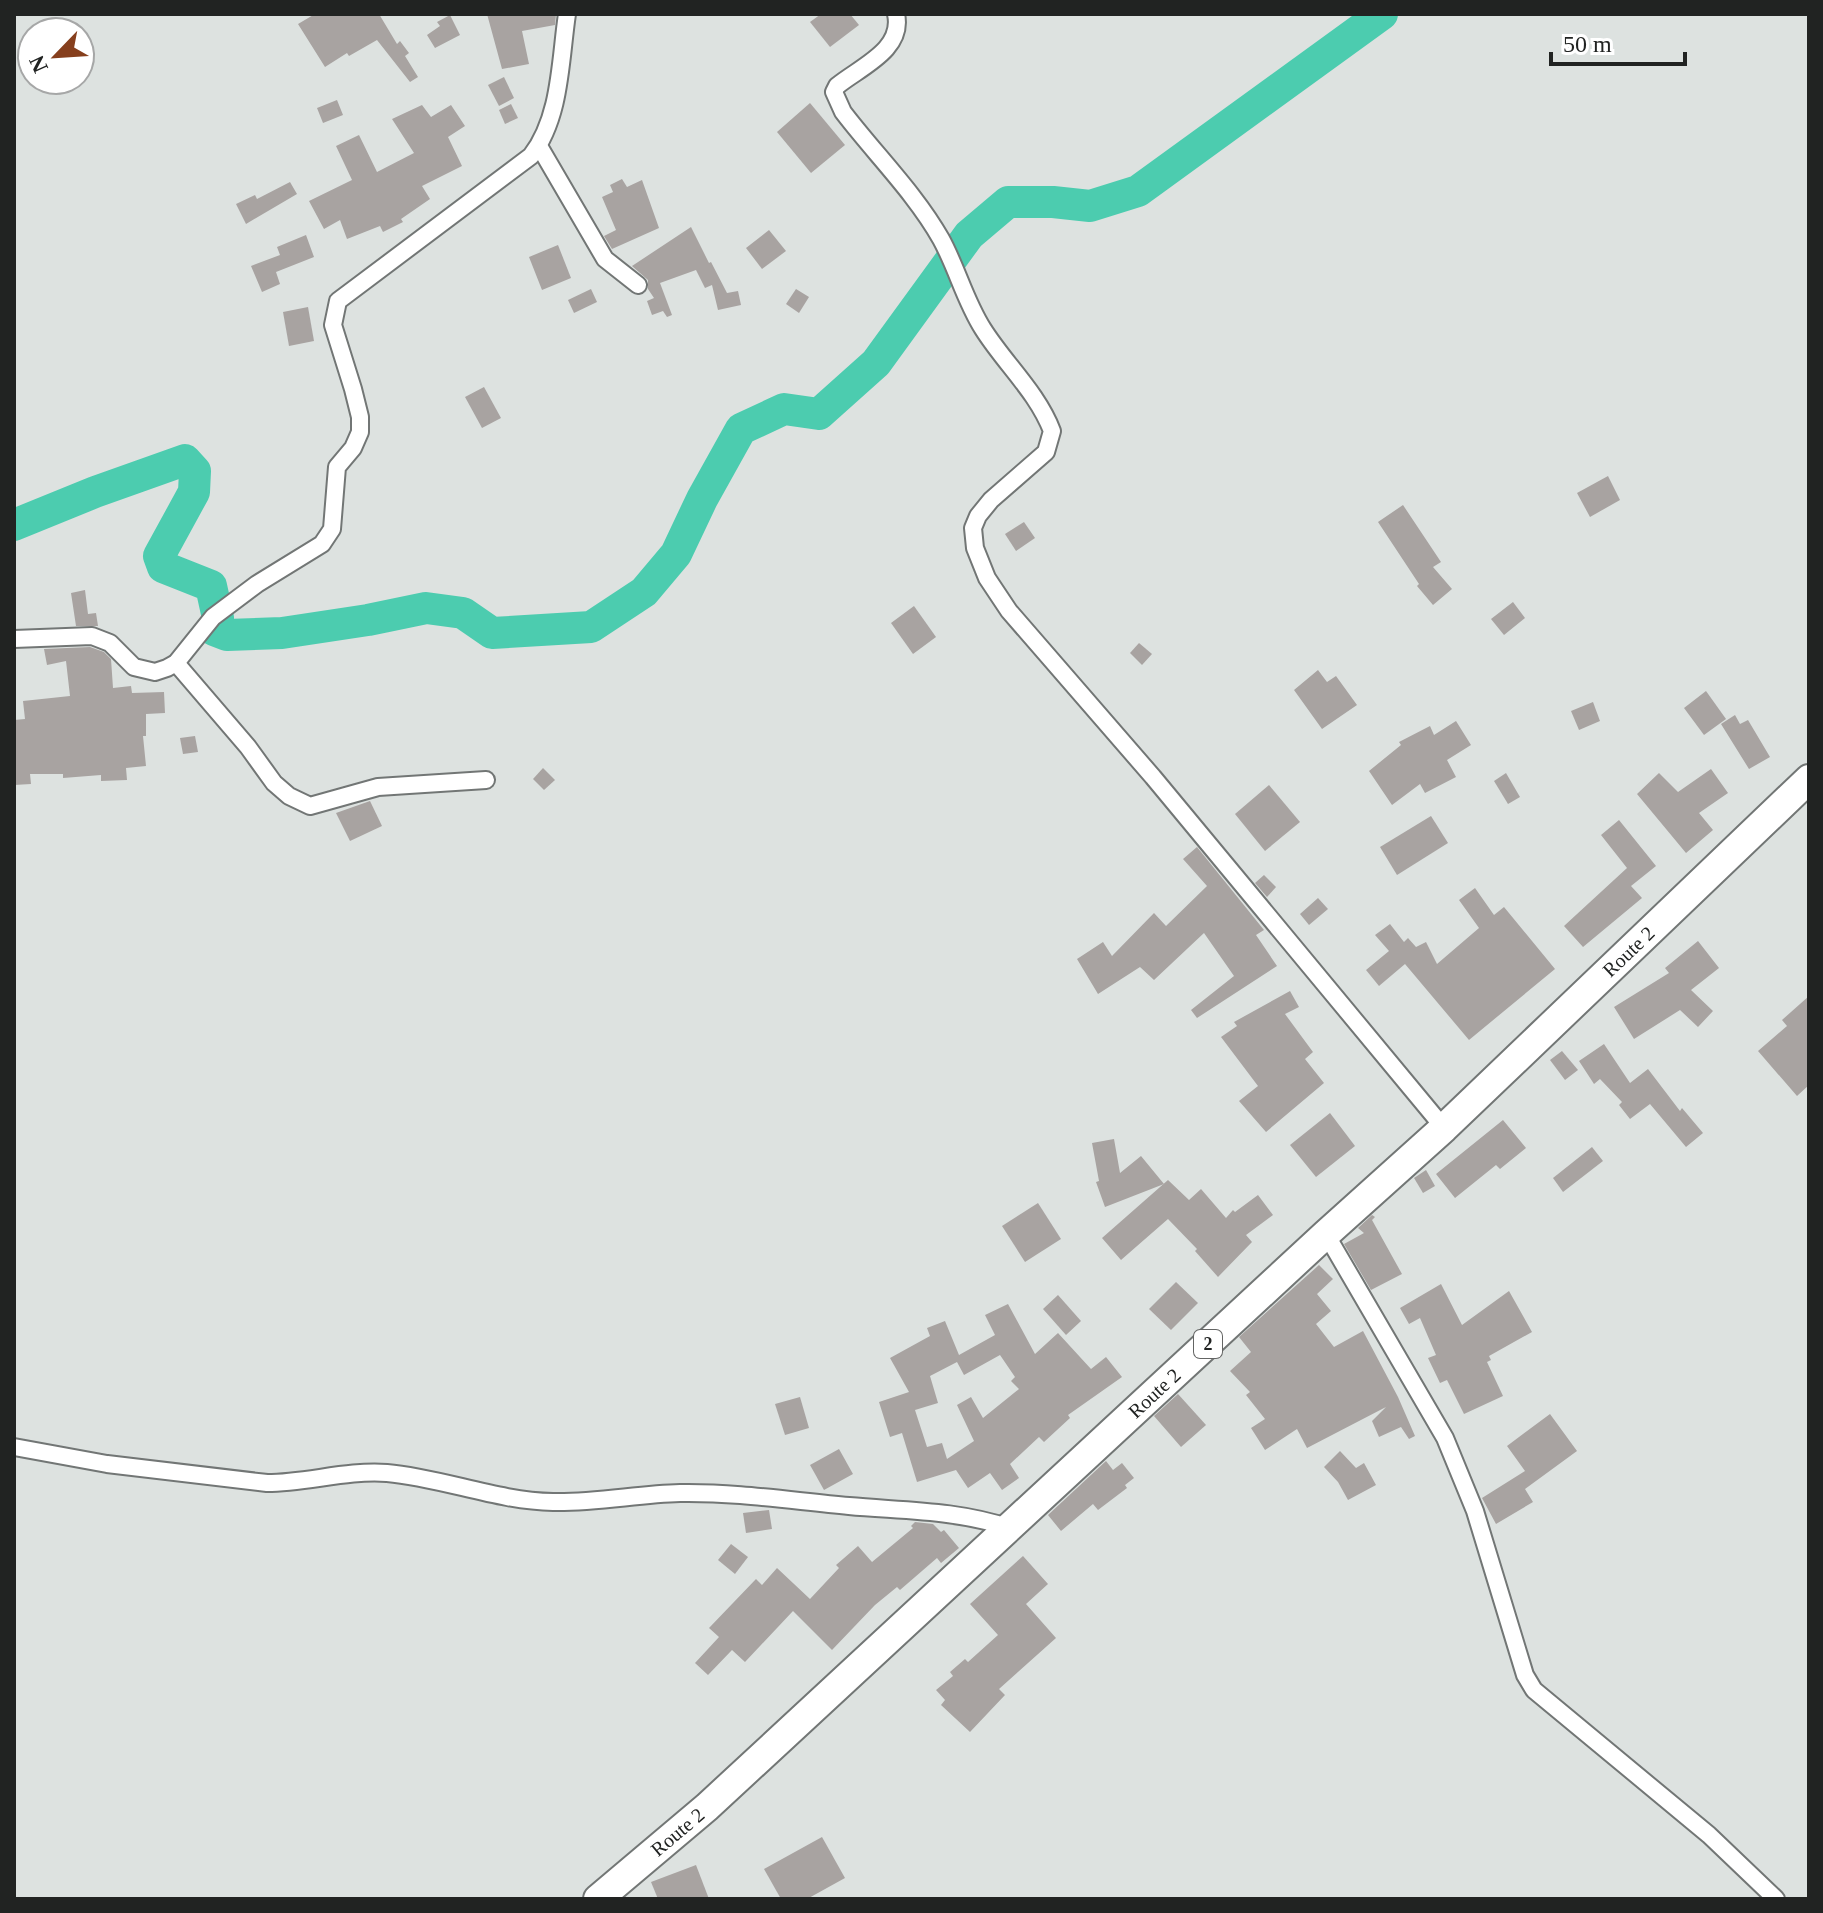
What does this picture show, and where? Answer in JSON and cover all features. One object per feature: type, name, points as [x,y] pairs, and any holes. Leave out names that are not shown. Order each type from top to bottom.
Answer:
[{"type":"highway","name":"Route 2","points":[[598,1899],[707,1807],[1444,1128],[1809,779]]},
{"type":"street","points":[[14,639],[92,636],[110,643],[134,667],[155,672],[176,663],[213,617],[257,584],[322,544],[328,536],[334,510],[337,467],[353,448],[360,432],[360,417],[353,389],[333,325],[338,301],[524,162],[539,146],[548,128],[555,95],[567,14]]},
{"type":"street","points":[[896,14],[899,26],[894,40],[837,86],[834,92],[843,112],[925,214],[941,240],[980,323],[997,350],[1035,396],[1052,431],[1046,452],[991,500],[978,516],[973,528],[975,548],[987,578],[1009,611],[1153,777],[1444,1128]]},
{"type":"street","points":[[539,146],[605,259],[638,285]]},
{"type":"street","points":[[176,663],[248,747],[274,783],[289,796],[310,806],[378,787],[486,780]]},
{"type":"street","points":[[1326,1234],[1445,1438],[1475,1511],[1525,1675],[1534,1690],[1697,1825],[1776,1899]]},
{"type":"street","points":[[14,1447],[107,1464],[267,1483],[375,1473],[434,1480],[518,1499],[541,1501],[590,1501],[679,1493],[714,1494],[953,1513],[979,1517],[1010,1528]]},
{"type":"building","points":[[315,14],[379,14],[397,44],[400,41],[409,53],[405,56],[418,77],[410,82],[377,40],[325,67],[298,24]]},
{"type":"building","points":[[487,14],[556,14],[555,25],[522,31],[529,64],[502,69]]},
{"type":"building","points":[[821,14],[850,14],[859,25],[830,47],[810,22]]},
{"type":"building","points":[[450,15],[460,35],[435,48],[427,35],[440,26],[437,22]]},
{"type":"building","points":[[504,77],[514,98],[499,106],[488,85]]},
{"type":"building","points":[[337,100],[343,115],[323,123],[317,108]]},
{"type":"building","points":[[810,103],[845,145],[811,173],[777,132]]},
{"type":"building","points":[[511,104],[518,118],[505,124],[499,110]]},
{"type":"building","points":[[422,105],[431,117],[451,105],[465,126],[448,137],[462,166],[422,186],[430,199],[401,219],[403,222],[383,232],[380,226],[347,239],[340,220],[324,229],[309,201],[352,180],[336,146],[359,135],[377,172],[414,153],[392,119]]},
{"type":"building","points":[[622,179],[627,187],[642,180],[659,228],[612,249],[604,236],[616,230],[602,197],[613,192],[610,185]]},
{"type":"building","points":[[290,182],[297,194],[246,224],[236,204],[255,195],[257,199]]},
{"type":"building","points":[[691,227],[727,293],[738,291],[741,305],[718,310],[712,285],[705,288],[696,270],[660,283],[672,315],[667,317],[663,311],[652,315],[647,301],[654,298],[648,289],[648,280],[632,266]]},
{"type":"building","points":[[769,230],[786,251],[762,269],[746,248]]},
{"type":"building","points":[[306,235],[314,257],[276,272],[280,284],[262,292],[251,266],[280,255],[277,247]]},
{"type":"building","points":[[558,245],[571,278],[542,290],[529,257]]},
{"type":"building","points":[[591,289],[597,302],[574,313],[568,300]]},
{"type":"building","points":[[796,289],[809,297],[799,313],[786,304]]},
{"type":"building","points":[[308,307],[314,341],[289,346],[283,312]]},
{"type":"building","points":[[484,387],[501,418],[482,428],[465,397]]},
{"type":"building","points":[[1608,476],[1620,500],[1590,517],[1577,493]]},
{"type":"building","points":[[1403,505],[1441,562],[1433,567],[1452,589],[1433,605],[1417,586],[1419,584],[1378,522]]},
{"type":"building","points":[[1024,522],[1035,538],[1016,551],[1005,534]]},
{"type":"building","points":[[85,590],[88,614],[96,613],[98,626],[76,626],[71,593]]},
{"type":"building","points":[[1513,602],[1525,618],[1504,635],[1491,619]]},
{"type":"building","points":[[914,606],[936,637],[913,654],[891,623]]},
{"type":"building","points":[[1139,643],[1152,654],[1142,665],[1130,653]]},
{"type":"building","points":[[90,647],[104,652],[111,659],[113,688],[131,686],[132,693],[164,692],[165,713],[146,714],[146,736],[143,736],[146,766],[126,768],[127,780],[101,781],[101,775],[63,778],[63,774],[30,774],[31,784],[14,785],[14,720],[25,719],[23,701],[70,696],[66,661],[47,665],[44,649]]},
{"type":"building","points":[[1318,670],[1327,682],[1336,676],[1357,705],[1322,729],[1294,690]]},
{"type":"building","points":[[1706,691],[1726,719],[1704,735],[1684,708]]},
{"type":"building","points":[[1593,702],[1600,721],[1579,730],[1571,711]]},
{"type":"building","points":[[1735,715],[1740,724],[1748,720],[1770,757],[1749,769],[1721,724]]},
{"type":"building","points":[[1456,721],[1471,745],[1447,760],[1456,777],[1425,793],[1420,784],[1392,805],[1369,771],[1401,745],[1399,742],[1430,726],[1434,735]]},
{"type":"building","points":[[195,736],[198,752],[183,754],[180,738]]},
{"type":"building","points":[[543,768],[555,780],[544,790],[533,779]]},
{"type":"building","points":[[1711,769],[1728,793],[1699,813],[1713,830],[1686,853],[1637,794],[1659,773],[1678,792]]},
{"type":"building","points":[[1506,773],[1520,797],[1508,804],[1494,781]]},
{"type":"building","points":[[1269,785],[1300,822],[1265,851],[1235,814]]},
{"type":"building","points":[[370,801],[382,826],[350,841],[336,813]]},
{"type":"building","points":[[1431,816],[1448,843],[1397,875],[1380,847]]},
{"type":"building","points":[[1619,820],[1656,866],[1631,886],[1642,898],[1583,947],[1564,926],[1627,868],[1601,835]]},
{"type":"building","points":[[1197,847],[1264,930],[1256,935],[1277,966],[1197,1018],[1191,1010],[1234,976],[1204,933],[1154,980],[1140,967],[1098,994],[1077,959],[1103,942],[1112,956],[1154,913],[1166,926],[1207,886],[1183,859]]},
{"type":"building","points":[[1264,875],[1276,887],[1267,897],[1255,883]]},
{"type":"building","points":[[1475,888],[1494,915],[1504,907],[1555,969],[1469,1040],[1405,964],[1379,986],[1366,970],[1389,951],[1375,935],[1390,924],[1404,942],[1408,938],[1416,947],[1426,942],[1437,964],[1479,928],[1459,900]]},
{"type":"building","points":[[1318,898],[1328,909],[1309,925],[1300,914]]},
{"type":"building","points":[[1698,941],[1719,968],[1691,990],[1713,1011],[1698,1027],[1680,1010],[1634,1039],[1614,1007],[1669,973],[1665,968]]},
{"type":"building","points":[[1290,991],[1299,1007],[1285,1014],[1313,1052],[1305,1059],[1324,1083],[1266,1132],[1239,1101],[1258,1086],[1221,1037],[1237,1026],[1234,1022]]},
{"type":"building","points":[[1809,996],[1809,1085],[1797,1096],[1758,1051],[1787,1026],[1782,1020]]},
{"type":"building","points":[[1604,1044],[1630,1083],[1648,1069],[1680,1111],[1682,1108],[1703,1133],[1686,1147],[1650,1104],[1630,1119],[1619,1105],[1622,1102],[1600,1079],[1594,1084],[1579,1061]]},
{"type":"building","points":[[1562,1051],[1578,1070],[1565,1080],[1550,1060]]},
{"type":"building","points":[[1330,1113],[1355,1146],[1316,1177],[1290,1145]]},
{"type":"building","points":[[1503,1120],[1526,1148],[1500,1169],[1496,1165],[1455,1198],[1436,1174]]},
{"type":"building","points":[[1114,1139],[1120,1173],[1141,1156],[1164,1184],[1105,1207],[1096,1182],[1099,1181],[1092,1143]]},
{"type":"building","points":[[1592,1147],[1603,1161],[1563,1192],[1553,1178]]},
{"type":"building","points":[[1426,1170],[1435,1186],[1423,1193],[1414,1178]]},
{"type":"building","points":[[1168,1180],[1189,1200],[1201,1189],[1226,1218],[1233,1210],[1235,1212],[1258,1195],[1273,1215],[1246,1235],[1252,1242],[1218,1277],[1168,1219],[1121,1260],[1102,1238]]},
{"type":"building","points":[[1038,1203],[1061,1239],[1025,1262],[1002,1226]]},
{"type":"building","points":[[1372,1215],[1402,1274],[1371,1290],[1344,1244],[1364,1233],[1358,1228]]},
{"type":"building","points":[[1319,1265],[1333,1279],[1317,1294],[1331,1311],[1316,1324],[1334,1347],[1363,1331],[1415,1436],[1409,1439],[1401,1427],[1379,1437],[1372,1421],[1386,1407],[1307,1448],[1297,1429],[1265,1450],[1251,1428],[1265,1419],[1246,1395],[1250,1392],[1230,1371],[1251,1352],[1239,1337]]},
{"type":"building","points":[[1176,1282],[1198,1303],[1171,1330],[1149,1309]]},
{"type":"building","points":[[1441,1284],[1462,1325],[1509,1291],[1532,1332],[1489,1356],[1491,1360],[1487,1362],[1503,1396],[1464,1414],[1447,1380],[1440,1383],[1428,1358],[1436,1355],[1420,1318],[1409,1324],[1400,1308]]},
{"type":"building","points":[[1058,1295],[1081,1321],[1066,1335],[1043,1309]]},
{"type":"building","points":[[1008,1304],[1035,1354],[1058,1333],[1091,1369],[1106,1357],[1122,1377],[1068,1415],[1070,1418],[1044,1442],[1039,1437],[1010,1464],[1019,1478],[1002,1490],[990,1473],[968,1488],[956,1470],[917,1482],[902,1433],[890,1437],[879,1402],[909,1392],[890,1358],[930,1336],[927,1328],[945,1321],[959,1355],[995,1335],[985,1315]],"holes":[[[1000,1355],[1015,1377],[1011,1381],[1019,1389],[983,1418],[971,1397],[957,1405],[974,1441],[947,1459],[942,1443],[927,1447],[915,1410],[938,1403],[930,1376],[957,1362],[964,1375]]]},
{"type":"building","points":[[1178,1394],[1206,1425],[1181,1447],[1154,1416]]},
{"type":"building","points":[[800,1397],[809,1428],[785,1435],[775,1404]]},
{"type":"building","points":[[1550,1414],[1577,1451],[1525,1489],[1533,1502],[1496,1524],[1482,1498],[1525,1471],[1507,1446]]},
{"type":"building","points":[[839,1449],[853,1474],[824,1490],[810,1465]]},
{"type":"building","points":[[1340,1451],[1356,1468],[1364,1463],[1376,1485],[1348,1500],[1338,1482],[1324,1467]]},
{"type":"building","points":[[1106,1461],[1113,1470],[1122,1463],[1134,1478],[1125,1485],[1127,1488],[1098,1510],[1093,1504],[1061,1531],[1048,1515]]},
{"type":"building","points":[[769,1510],[772,1529],[746,1533],[743,1513]]},
{"type":"building","points":[[915,1522],[933,1524],[941,1532],[944,1530],[959,1548],[941,1563],[937,1558],[900,1590],[897,1587],[832,1650],[793,1611],[745,1662],[732,1650],[708,1675],[695,1663],[719,1637],[709,1628],[756,1579],[762,1585],[777,1568],[810,1599],[839,1568],[836,1565],[858,1546],[872,1562],[913,1528],[911,1526]]},
{"type":"building","points":[[731,1544],[748,1557],[735,1574],[718,1560]]},
{"type":"building","points":[[1023,1556],[1048,1584],[1026,1604],[1056,1638],[999,1689],[1005,1695],[970,1732],[941,1705],[945,1700],[936,1690],[953,1676],[950,1672],[965,1659],[968,1662],[998,1635],[970,1604]]},
{"type":"building","points":[[822,1837],[845,1878],[807,1899],[781,1899],[764,1869]]},
{"type":"building","points":[[696,1865],[709,1899],[658,1899],[651,1882]]},
{"type":"waterway","points":[[14,525],[185,460],[195,471],[194,492],[159,556],[163,567],[211,586],[218,618],[214,630],[227,635],[282,633],[426,608],[463,613],[492,633],[591,627],[644,592],[676,554],[741,429],[784,409],[819,414],[876,363],[969,235],[1008,202],[1090,206],[1138,191],[1382,14]]}]
